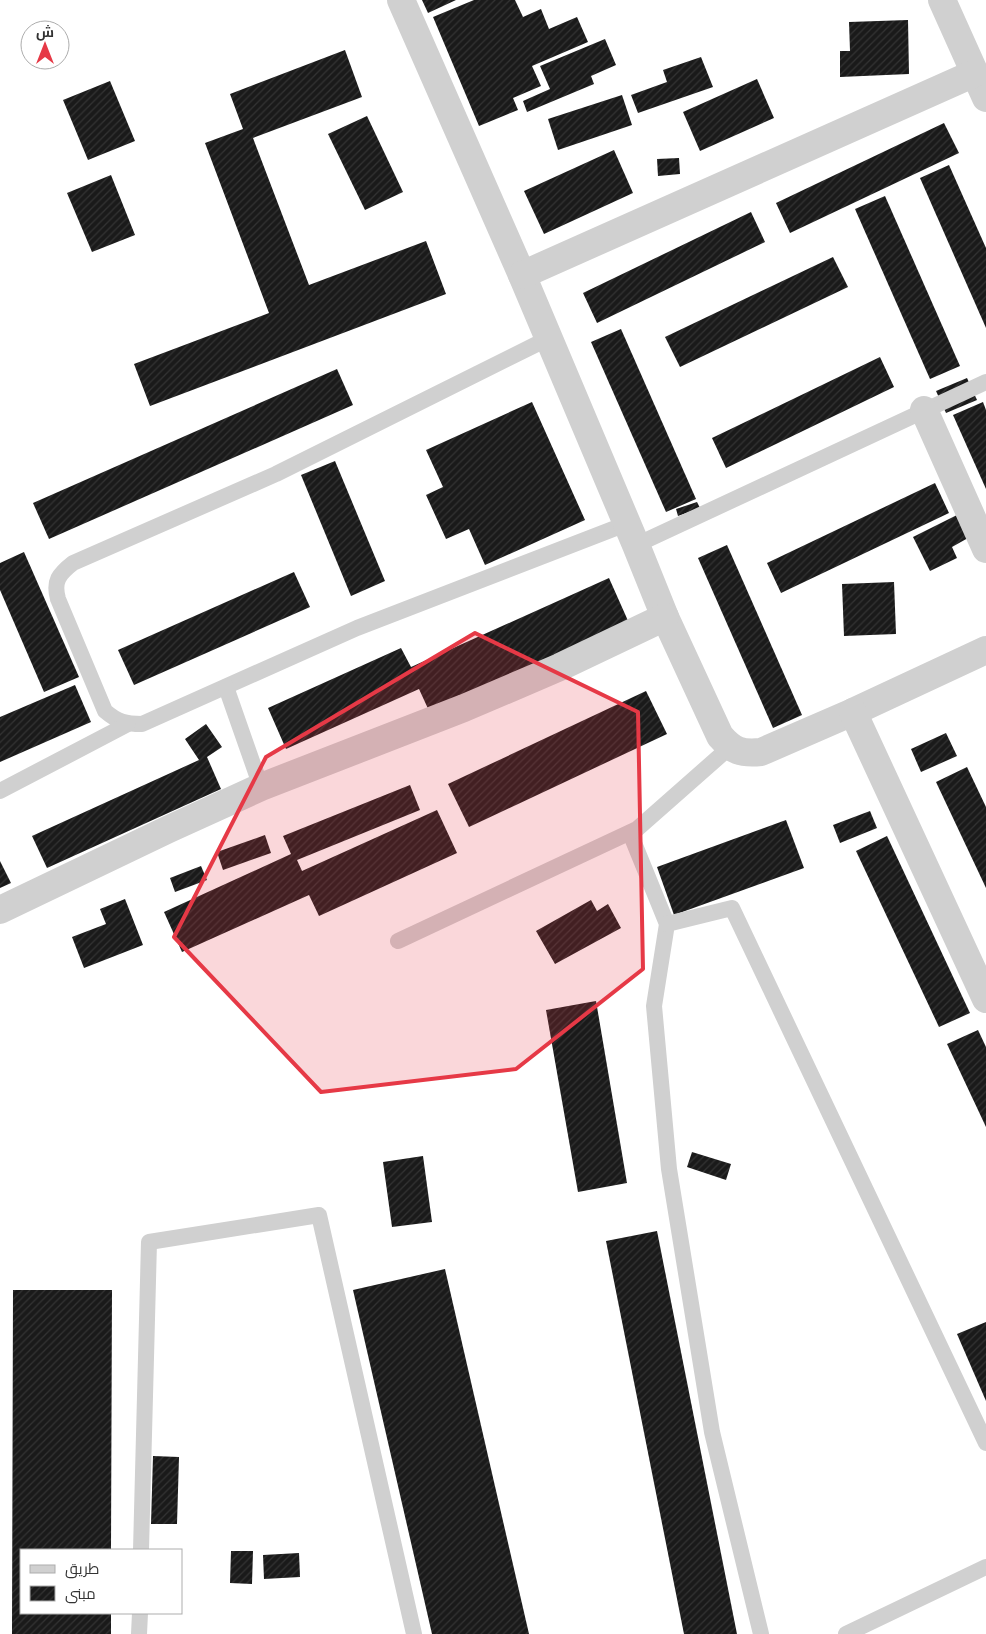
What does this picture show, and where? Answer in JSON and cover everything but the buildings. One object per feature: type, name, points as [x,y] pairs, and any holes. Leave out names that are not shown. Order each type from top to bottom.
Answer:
[{"type":"street","points":[[401,0],[549,338],[665,617],[720,736],[730,747],[745,753],[761,752],[853,712],[986,650]]},
{"type":"street","points":[[942,0],[986,98]]},
{"type":"street","points":[[522,275],[975,73]]},
{"type":"street","points":[[924,410],[986,549]]},
{"type":"street","points":[[0,910],[261,787],[455,711],[560,667],[665,617]]},
{"type":"street","points":[[853,712],[986,999]]},
{"type":"lane","points":[[549,338],[276,474],[73,563],[61,573],[55,588],[58,599],[105,711],[115,720],[128,724],[142,724],[357,628],[631,534],[986,382]]},
{"type":"lane","points":[[226,687],[261,787]]},
{"type":"lane","points":[[0,791],[128,724]]},
{"type":"lane","points":[[398,941],[637,829],[730,747]]},
{"type":"lane","points":[[630,833],[667,924],[654,1006],[669,1169],[712,1432],[761,1634]]},
{"type":"lane","points":[[667,924],[732,908],[986,1443]]},
{"type":"lane","points":[[141,1549],[149,1242],[319,1215],[414,1634]]},
{"type":"lane","points":[[846,1634],[986,1567]]},
{"type":"lane","points":[[139,1634],[140,1614]]},
{"type":"highlighted area","points":[[475,633],[638,712],[643,969],[516,1069],[321,1092],[174,937],[266,757]]}]
